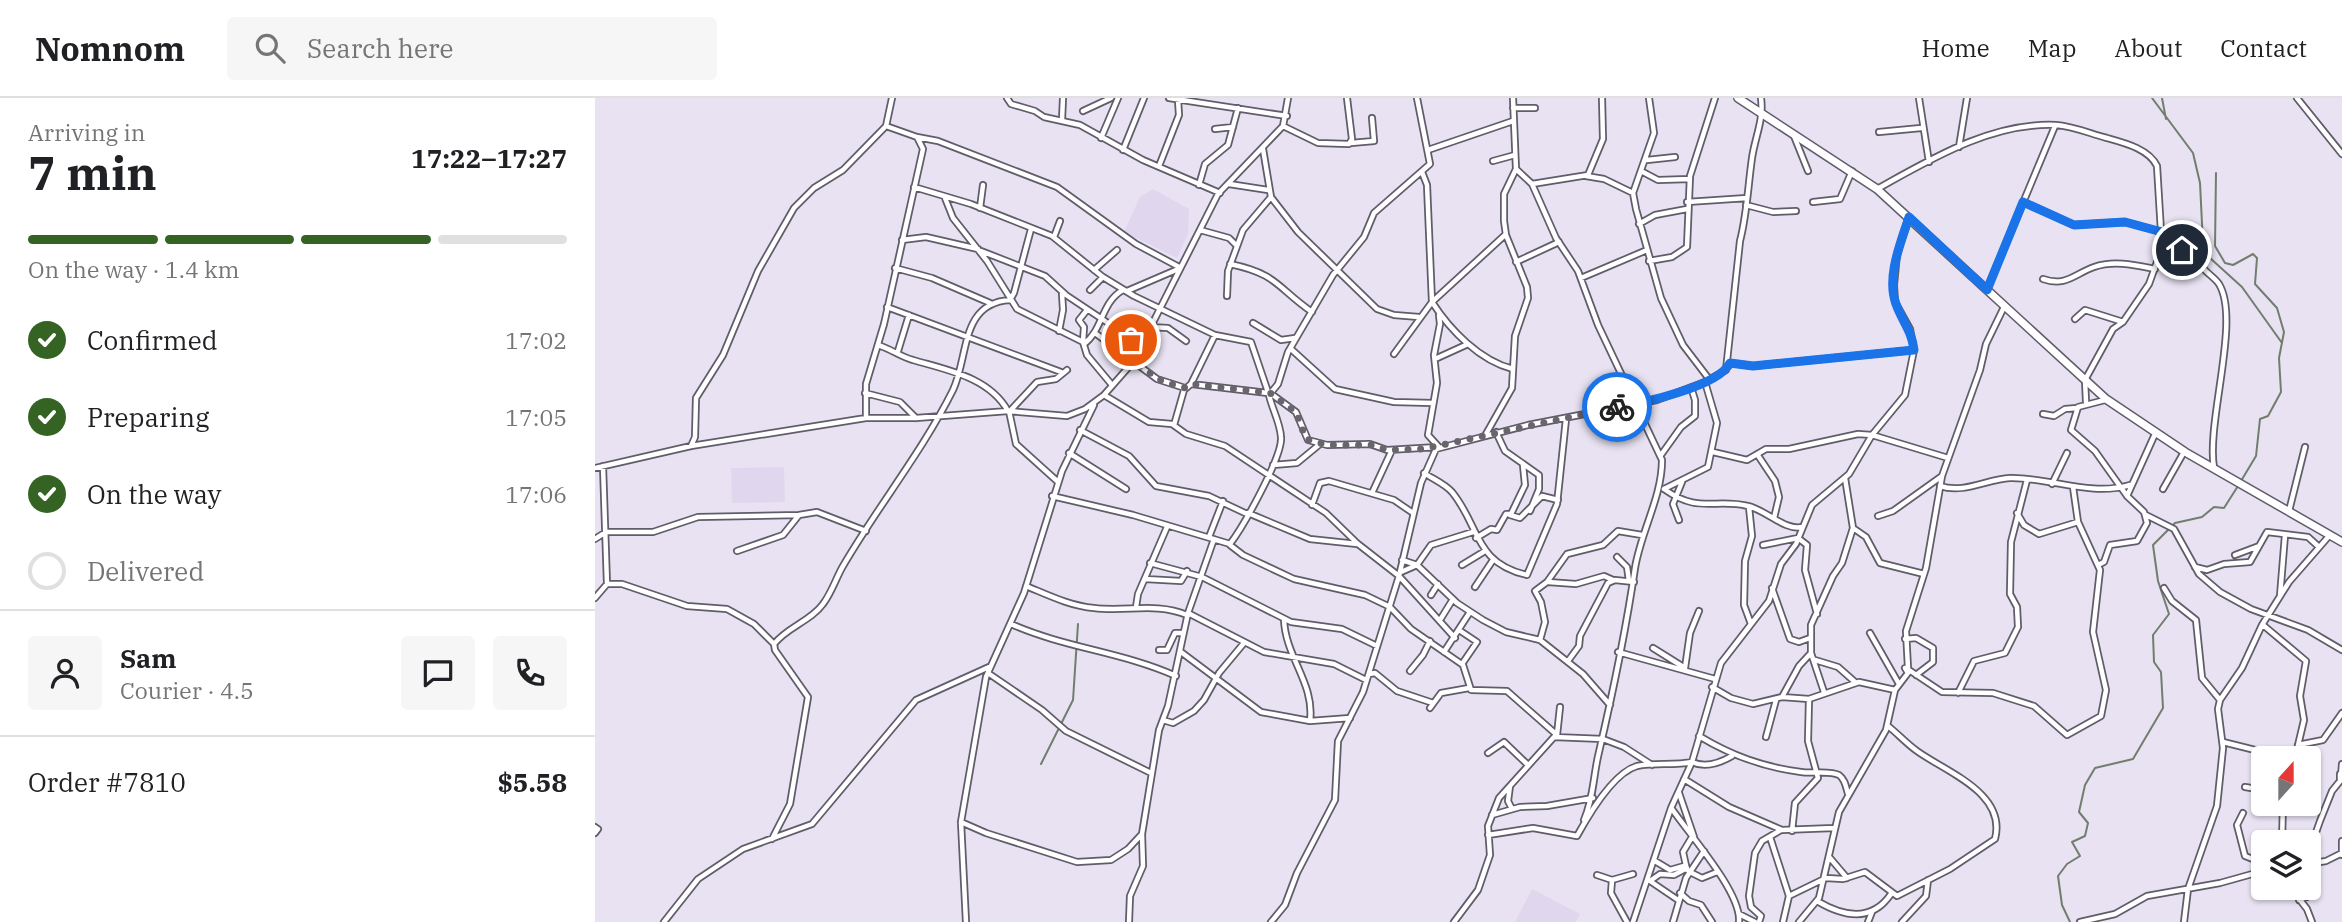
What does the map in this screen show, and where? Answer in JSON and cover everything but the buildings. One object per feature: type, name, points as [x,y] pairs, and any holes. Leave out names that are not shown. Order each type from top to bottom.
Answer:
[{"type":"highway","points":[[1738,98],[1877,189],[2106,400],[2155,434],[2342,542]]},
{"type":"street","points":[[691,446],[695,437],[693,407],[696,398],[723,355],[758,271],[794,208],[814,188],[843,170],[886,125],[893,98]]},
{"type":"street","points":[[1007,98],[1016,107],[1080,125],[1123,150],[1220,193]]},
{"type":"street","points":[[1062,120],[1063,98]]},
{"type":"street","points":[[1083,111],[1111,98]]},
{"type":"street","points":[[1101,138],[1118,98]]},
{"type":"street","points":[[1123,150],[1144,98]]},
{"type":"street","points":[[1169,98],[1224,101],[1238,108],[1287,116]]},
{"type":"street","points":[[595,468],[691,446],[866,418],[915,418],[1009,411],[1067,416],[1094,404],[1133,362],[1178,268],[1220,193],[1283,126],[1287,116],[1288,98]]},
{"type":"street","points":[[1347,98],[1350,143]]},
{"type":"street","points":[[1269,394],[1278,384],[1290,349],[1336,270],[1364,237],[1379,207],[1422,172],[1430,162],[1417,98]]},
{"type":"street","points":[[1486,434],[1512,388],[1515,336],[1528,292],[1506,234],[1504,194],[1516,169],[1513,98]]},
{"type":"street","points":[[1585,176],[1602,142],[1602,98]]},
{"type":"street","points":[[1650,98],[1654,132],[1633,193],[1639,224],[1649,261],[1683,345],[1707,381],[1717,423],[1713,452],[1707,468],[1657,492]]},
{"type":"street","points":[[1649,261],[1672,257],[1687,249],[1690,180],[1715,98]]},
{"type":"street","points":[[1191,384],[1269,394],[1296,412],[1306,439],[1321,444],[1370,444],[1392,450],[1439,447],[1486,434],[1638,404],[1707,381],[1724,372],[1730,363],[1734,291],[1752,159],[1763,114],[1761,98]]},
{"type":"street","points":[[1919,98],[1921,128],[1929,162]]},
{"type":"street","points":[[1958,148],[1967,98]]},
{"type":"street","points":[[2297,98],[2342,153]]},
{"type":"street","points":[[1159,166],[1179,115],[1178,100]]},
{"type":"street","points":[[1199,185],[1205,164],[1228,146],[1238,108]]},
{"type":"street","points":[[1513,108],[1535,108]]},
{"type":"street","points":[[1283,126],[1325,145],[1374,141],[1372,118]]},
{"type":"street","points":[[1429,150],[1513,121]]},
{"type":"street","points":[[886,125],[916,137],[938,141],[1058,187],[1136,244],[1178,268]]},
{"type":"street","points":[[1987,290],[2056,125]]},
{"type":"street","points":[[1877,189],[1991,133],[2056,125],[2119,141],[2152,158],[2157,166],[2162,248],[2146,289],[2123,321],[2112,330],[2085,380],[2086,402]]},
{"type":"street","points":[[1215,129],[1233,127]]},
{"type":"street","points":[[1879,132],[1921,128]]},
{"type":"street","points":[[1793,132],[1808,171]]},
{"type":"street","points":[[866,418],[865,393],[923,149],[916,137]]},
{"type":"street","points":[[1263,149],[1268,190],[1298,232],[1377,309],[1394,316],[1419,317]]},
{"type":"street","points":[[1493,161],[1515,155]]},
{"type":"street","points":[[1646,160],[1675,157]]},
{"type":"street","points":[[1488,835],[1533,828],[1577,836],[1594,798],[1632,581],[1642,535],[1662,476],[1661,455],[1598,324],[1581,278],[1559,242],[1532,184],[1516,169]]},
{"type":"street","points":[[1641,171],[1655,179],[1690,180]]},
{"type":"street","points":[[1813,202],[1840,200],[1851,171]]},
{"type":"street","points":[[1422,172],[1427,185],[1426,228],[1433,273],[1432,302],[1469,344],[1493,362],[1513,369]]},
{"type":"street","points":[[1532,184],[1585,176],[1604,179],[1633,193]]},
{"type":"street","points":[[1228,184],[1268,190]]},
{"type":"street","points":[[980,208],[983,185]]},
{"type":"street","points":[[914,187],[980,208],[1054,237],[1103,277],[1125,291],[1215,335],[1252,343],[1282,438],[1273,466],[1229,544]]},
{"type":"street","points":[[1227,296],[1230,264],[1236,245],[1248,222],[1271,197]]},
{"type":"street","points":[[945,198],[953,218],[979,250],[1010,300],[1024,314],[1083,343]]},
{"type":"street","points":[[1687,202],[1747,198]]},
{"type":"street","points":[[2023,202],[2074,225],[2125,222],[2162,232]]},
{"type":"street","points":[[1746,205],[1773,212],[1795,211]]},
{"type":"street","points":[[1639,224],[1655,215],[1687,209]]},
{"type":"street","points":[[1633,922],[1671,808],[1692,762],[1712,687],[1727,653],[1769,601],[1781,564],[1798,538],[1814,503],[1845,478],[1873,435],[1904,397],[1914,350],[1910,329],[1894,298],[1897,254],[1909,217]]},
{"type":"street","points":[[1054,237],[1060,221]]},
{"type":"street","points":[[1010,300],[1023,267],[1031,229]]},
{"type":"street","points":[[1199,230],[1229,239],[1236,245]]},
{"type":"street","points":[[1394,354],[1432,302],[1506,234]]},
{"type":"street","points":[[902,240],[926,237],[979,250],[1023,267],[1050,279],[1061,291],[1087,310],[1141,345]]},
{"type":"street","points":[[1516,262],[1559,242]]},
{"type":"street","points":[[2162,248],[2192,254],[2219,285],[2223,295],[2225,340],[2211,449],[2214,469]]},
{"type":"street","points":[[1581,278],[1647,249]]},
{"type":"street","points":[[1094,270],[1117,250]]},
{"type":"street","points":[[1230,264],[1269,276],[1312,312]]},
{"type":"street","points":[[2043,279],[2063,283],[2105,265],[2133,264],[2155,269]]},
{"type":"street","points":[[895,268],[932,278],[990,303],[1010,300]]},
{"type":"street","points":[[1083,343],[1095,333],[1110,299],[1178,268]]},
{"type":"street","points":[[1090,290],[1103,277]]},
{"type":"street","points":[[1059,331],[1063,310],[1061,291]]},
{"type":"street","points":[[774,644],[823,604],[843,566],[939,416],[954,386],[979,313],[990,303]]},
{"type":"street","points":[[887,307],[1061,372]]},
{"type":"street","points":[[1905,668],[1908,668],[1905,639],[1924,574],[1942,477],[1980,370],[1986,344],[2004,307]]},
{"type":"street","points":[[1087,310],[1079,320],[1084,327],[1083,343],[1087,355],[1112,385]]},
{"type":"street","points":[[2075,319],[2086,310],[2123,321]]},
{"type":"street","points":[[1438,311],[1440,324],[1434,360],[1437,380],[1428,438],[1439,447]]},
{"type":"street","points":[[898,352],[898,343],[909,315]]},
{"type":"street","points":[[1253,323],[1280,341],[1297,337]]},
{"type":"street","points":[[1149,328],[1168,328],[1186,341]]},
{"type":"street","points":[[1095,333],[1162,381],[1185,388]]},
{"type":"street","points":[[1174,425],[1185,388],[1191,384],[1215,335]]},
{"type":"street","points":[[1434,360],[1469,344]]},
{"type":"street","points":[[878,345],[912,360],[957,371],[987,390],[1009,411],[1016,444],[1058,482]]},
{"type":"street","points":[[1290,349],[1335,389],[1394,402],[1433,403]]},
{"type":"street","points":[[1730,363],[1753,366],[1914,350]]},
{"type":"street","points":[[1009,411],[1037,383],[1056,379],[1061,372],[1067,370]]},
{"type":"street","points":[[1661,455],[1681,426],[1695,416],[1695,400],[1691,386]]},
{"type":"street","points":[[865,393],[900,402],[915,418]]},
{"type":"street","points":[[1104,395],[1149,422],[1174,425],[1186,434],[1225,446],[1336,521],[1358,544],[1400,574],[1455,638]]},
{"type":"street","points":[[2043,414],[2054,416],[2086,402],[2106,400]]},
{"type":"street","points":[[966,922],[961,822],[988,673],[1026,586],[1052,496],[1069,453],[1094,404]]},
{"type":"street","points":[[2077,408],[2071,430],[2095,452],[2127,496],[2146,515],[2174,529],[2195,567],[2220,592],[2268,616],[2308,630],[2342,650]]},
{"type":"street","points":[[1424,473],[1452,493],[1475,535],[1493,560],[1527,575],[1558,500],[1566,418]]},
{"type":"street","points":[[1080,430],[1129,456],[1156,486],[1223,501],[1310,539],[1358,544]]},
{"type":"street","points":[[1496,432],[1505,452],[1540,476],[1539,489],[1530,511]]},
{"type":"street","points":[[1713,452],[1747,460],[1757,453],[1850,434],[1873,435],[1948,458]]},
{"type":"street","points":[[2127,496],[2155,434]]},
{"type":"street","points":[[1273,466],[1297,463],[1321,444]]},
{"type":"street","points":[[1271,922],[1285,905],[1297,873],[1335,800],[1337,747],[1370,676],[1370,667],[1400,574],[1424,473],[1439,447]]},
{"type":"street","points":[[2289,512],[2305,447]]},
{"type":"street","points":[[1372,493],[1392,450]]},
{"type":"street","points":[[2163,489],[2185,452]]},
{"type":"street","points":[[1069,453],[1126,488]]},
{"type":"street","points":[[1757,453],[1775,481],[1779,497],[1774,518]]},
{"type":"street","points":[[2052,484],[2067,453]]},
{"type":"street","points":[[1510,515],[1525,486],[1524,465]]},
{"type":"street","points":[[595,598],[607,584],[603,466]]},
{"type":"street","points":[[1878,516],[1893,511],[1942,477]]},
{"type":"street","points":[[1824,692],[1811,653],[1811,625],[1836,569],[1842,563],[1853,528],[1845,478]]},
{"type":"street","points":[[1940,486],[1963,488],[2008,478],[2073,487],[2130,485]]},
{"type":"street","points":[[1956,693],[1961,692],[1974,661],[2005,653],[2016,636],[2019,616],[2010,588],[2011,542],[2027,480]]},
{"type":"street","points":[[1312,505],[1319,485],[1324,481],[1398,501],[1413,513]]},
{"type":"street","points":[[1679,520],[1673,507],[1682,482]]},
{"type":"street","points":[[1905,668],[1942,692],[1993,693],[2041,709],[2068,735],[2101,716],[2106,690],[2094,639],[2100,570],[2078,522],[2073,487]]},
{"type":"street","points":[[1664,489],[1676,498],[1705,506],[1749,506],[1802,527]]},
{"type":"street","points":[[1052,496],[1133,515],[1212,538],[1229,544],[1238,552],[1294,579],[1365,595],[1389,607],[1411,629],[1462,664],[1466,669],[1469,688]]},
{"type":"street","points":[[1400,574],[1417,565],[1431,545],[1475,535],[1491,528],[1497,530],[1506,514],[1517,519],[1530,511],[1542,496],[1558,500]]},
{"type":"street","points":[[1129,922],[1130,896],[1143,866],[1142,834],[1151,773],[1176,676],[1188,614],[1202,577],[1223,501]]},
{"type":"street","points":[[1749,506],[1752,536],[1745,562],[1744,608],[1751,624]]},
{"type":"street","points":[[595,539],[606,532],[653,532],[698,517],[799,515],[817,512],[867,531]]},
{"type":"street","points":[[2017,512],[2024,525],[2039,534],[2078,522]]},
{"type":"street","points":[[737,551],[783,535],[799,515]]},
{"type":"street","points":[[2097,565],[2104,562],[2110,545],[2132,544],[2141,538],[2146,526],[2146,515]]},
{"type":"street","points":[[1136,607],[1150,563],[1167,527]]},
{"type":"street","points":[[1853,528],[1866,537],[1880,563],[1924,574]]},
{"type":"street","points":[[1540,640],[1545,622],[1541,602],[1535,593],[1568,554],[1603,545],[1618,531],[1642,535]]},
{"type":"street","points":[[2195,567],[2208,570],[2224,564],[2247,563],[2260,546],[2266,532],[2308,537],[2319,547]]},
{"type":"street","points":[[2280,596],[2285,535]]},
{"type":"street","points":[[2184,922],[2188,889],[2216,809],[2223,742],[2218,709],[2220,699],[2242,668],[2262,625],[2280,596],[2329,536]]},
{"type":"street","points":[[1763,545],[1798,538]]},
{"type":"street","points":[[1798,538],[1809,549],[1805,570],[1817,614]]},
{"type":"street","points":[[2235,555],[2260,546]]},
{"type":"street","points":[[1462,565],[1485,551]]},
{"type":"street","points":[[1617,557],[1627,567],[1632,581]]},
{"type":"street","points":[[1402,560],[1417,565],[1470,612],[1506,632],[1540,640],[1568,661],[1610,705]]},
{"type":"street","points":[[1475,587],[1493,560]]},
{"type":"street","points":[[1150,563],[1202,577],[1284,619],[1342,629],[1377,646]]},
{"type":"street","points":[[1144,579],[1155,577],[1183,581],[1187,571]]},
{"type":"street","points":[[1547,582],[1576,584],[1604,576],[1613,580],[1632,581]]},
{"type":"street","points":[[1568,661],[1579,646],[1580,636],[1602,593],[1613,580]]},
{"type":"street","points":[[607,584],[631,587],[687,606],[727,609],[754,624],[774,644],[775,650],[804,688],[808,700],[790,804],[772,839]]},
{"type":"street","points":[[1431,595],[1439,584]]},
{"type":"street","points":[[1026,586],[1080,607],[1163,608],[1188,614],[1244,643],[1272,654],[1333,664],[1370,676],[1397,691],[1432,705],[1441,692],[1469,688],[1507,691],[1557,736],[1576,740],[1591,737],[1603,739],[1624,747],[1652,765]]},
{"type":"street","points":[[1772,588],[1790,639],[1799,642],[1810,638]]},
{"type":"street","points":[[2164,588],[2172,601],[2196,621],[2201,678],[2220,699]]},
{"type":"street","points":[[1440,620],[1453,599]]},
{"type":"street","points":[[1685,668],[1690,633],[1699,611]]},
{"type":"street","points":[[1444,652],[1470,612]]},
{"type":"street","points":[[1284,619],[1293,658],[1308,687],[1310,721]]},
{"type":"street","points":[[1011,624],[1069,646],[1106,653],[1176,676]]},
{"type":"street","points":[[2262,625],[2307,662],[2300,696],[2304,715],[2298,745],[2323,740],[2342,713]]},
{"type":"street","points":[[1459,630],[1477,642],[1462,664]]},
{"type":"street","points":[[1159,650],[1167,650],[1175,633],[1183,634]]},
{"type":"street","points":[[1870,633],[1899,684]]},
{"type":"street","points":[[1905,639],[1915,638],[1933,648],[1934,660],[1916,675]]},
{"type":"street","points":[[1410,671],[1430,641]]},
{"type":"street","points":[[1163,720],[1172,724],[1194,711],[1244,643]]},
{"type":"street","points":[[1653,648],[1685,668]]},
{"type":"street","points":[[1181,652],[1261,712],[1310,721],[1350,718]]},
{"type":"street","points":[[1618,652],[1648,662],[1685,668],[1715,679]]},
{"type":"street","points":[[1766,737],[1779,699],[1798,666],[1811,653]]},
{"type":"street","points":[[1814,660],[1838,667],[1855,682]]},
{"type":"street","points":[[664,922],[698,879],[743,849],[811,824],[916,700],[990,666]]},
{"type":"street","points":[[1799,922],[1817,901],[1826,878],[1834,828],[1848,794],[1888,726],[1895,690],[1908,673],[1905,668]]},
{"type":"street","points":[[988,673],[1042,710],[1066,731],[1151,773]]},
{"type":"street","points":[[1712,687],[1731,698],[1753,704],[1779,699],[1809,699],[1855,682],[1895,690]]},
{"type":"street","points":[[1792,831],[1795,803],[1813,787],[1818,773],[1808,741],[1809,699]]},
{"type":"street","points":[[1454,922],[1478,890],[1490,855],[1488,835],[1492,815],[1510,785],[1527,764],[1557,736],[1560,707]]},
{"type":"street","points":[[1789,896],[1826,878],[1847,878],[1865,872],[1891,894],[1898,896],[1993,841],[1997,830],[1996,815],[1973,788],[1918,752],[1888,726]]},
{"type":"street","points":[[1699,736],[1732,756],[1840,776],[1848,794]]},
{"type":"street","points":[[1488,753],[1504,742],[1527,764]]},
{"type":"street","points":[[2223,742],[2251,749]]},
{"type":"street","points":[[1584,820],[1619,778],[1634,767],[1692,762],[1717,763],[1732,756]]},
{"type":"street","points":[[2317,830],[2332,791],[2340,781],[2342,764]]},
{"type":"street","points":[[2340,774],[2342,780]]},
{"type":"street","points":[[1684,779],[1729,807],[1782,830],[1834,828]]},
{"type":"street","points":[[1510,785],[1509,801],[1512,809]]},
{"type":"street","points":[[1583,800],[1595,786]]},
{"type":"street","points":[[2245,787],[2251,788]]},
{"type":"street","points":[[1679,791],[1693,837]]},
{"type":"street","points":[[1492,815],[1512,809],[1594,798]]},
{"type":"street","points":[[1671,808],[1717,872],[1739,914],[1739,922]]},
{"type":"street","points":[[2243,813],[2237,825],[2245,855],[2251,858]]},
{"type":"street","points":[[961,822],[986,833],[1077,862],[1108,861],[1128,849],[1142,834]]},
{"type":"street","points":[[595,827],[598,830],[595,833]]},
{"type":"street","points":[[1739,914],[1757,922],[1761,916],[1751,907],[1749,894],[1756,850],[1782,830]]},
{"type":"street","points":[[1688,870],[1683,852],[1693,837]]},
{"type":"street","points":[[1770,837],[1789,896],[1783,922]]},
{"type":"street","points":[[2321,861],[2342,854],[2342,841]]},
{"type":"street","points":[[1673,922],[1688,870],[1704,851]]},
{"type":"street","points":[[1829,858],[1847,878]]},
{"type":"street","points":[[1655,860],[1670,870],[1688,870],[1703,878],[1717,872]]},
{"type":"street","points":[[1649,880],[1660,874],[1674,876],[1688,870]]},
{"type":"street","points":[[1597,875],[1612,880],[1633,874]]},
{"type":"street","points":[[2080,922],[2115,914],[2145,896],[2251,874]]},
{"type":"street","points":[[1612,880],[1611,893],[1627,922]]},
{"type":"street","points":[[1649,880],[1678,900]]},
{"type":"street","points":[[1902,922],[1927,894],[1928,880]]},
{"type":"street","points":[[1680,893],[1689,901],[1701,905],[1712,922]]},
{"type":"street","points":[[1817,901],[1858,916],[1880,909],[1891,894]]},
{"type":"street","points":[[2299,900],[2312,922]]},
{"type":"street","points":[[1868,922],[1872,911]]},
{"type":"shaded area","points":[[1153,189],[1189,209],[1188,234],[1177,258],[1124,232],[1140,197]]},
{"type":"shaded area","points":[[784,467],[785,502],[732,503],[731,468]]},
{"type":"shaded area","points":[[1532,889],[1580,914],[1576,922],[1515,922]]},
{"type":"waterway","points":[[2152,98],[2193,153],[2200,183],[2203,244],[2210,258],[2242,287],[2282,343]]},
{"type":"waterway","points":[[2162,98],[2166,119]]},
{"type":"waterway","points":[[2216,173],[2215,246],[2225,263],[2233,265],[2253,254],[2257,258],[2255,284],[2277,308],[2284,332],[2279,358],[2281,392],[2268,416],[2260,419],[2256,456],[2241,481]]},
{"type":"waterway","points":[[2070,922],[2062,905],[2058,876],[2067,864],[2080,856],[2072,842],[2085,836],[2088,823],[2079,812],[2085,785],[2095,768],[2133,759],[2163,708],[2161,672],[2154,662],[2153,635],[2169,614],[2158,581],[2153,545],[2175,523],[2202,517],[2214,507],[2224,508],[2238,486]]},
{"type":"waterway","points":[[1041,764],[1073,700],[1078,624]]},
{"type":"way so far","points":[[1131,340],[1141,345],[1133,362],[1157,379],[1185,388],[1191,384],[1207,388],[1270,393],[1296,412],[1303,424],[1306,439],[1327,445],[1352,443],[1374,445],[1387,450],[1423,449],[1617,407]]},
{"type":"route","points":[[1617,407],[1657,400],[1705,382],[1724,372],[1730,363],[1753,366],[1914,350],[1912,334],[1894,298],[1897,254],[1909,217],[1987,290],[2023,202],[2068,224],[2086,226],[2116,221],[2150,228],[2162,232],[2162,248],[2182,250]]}]
